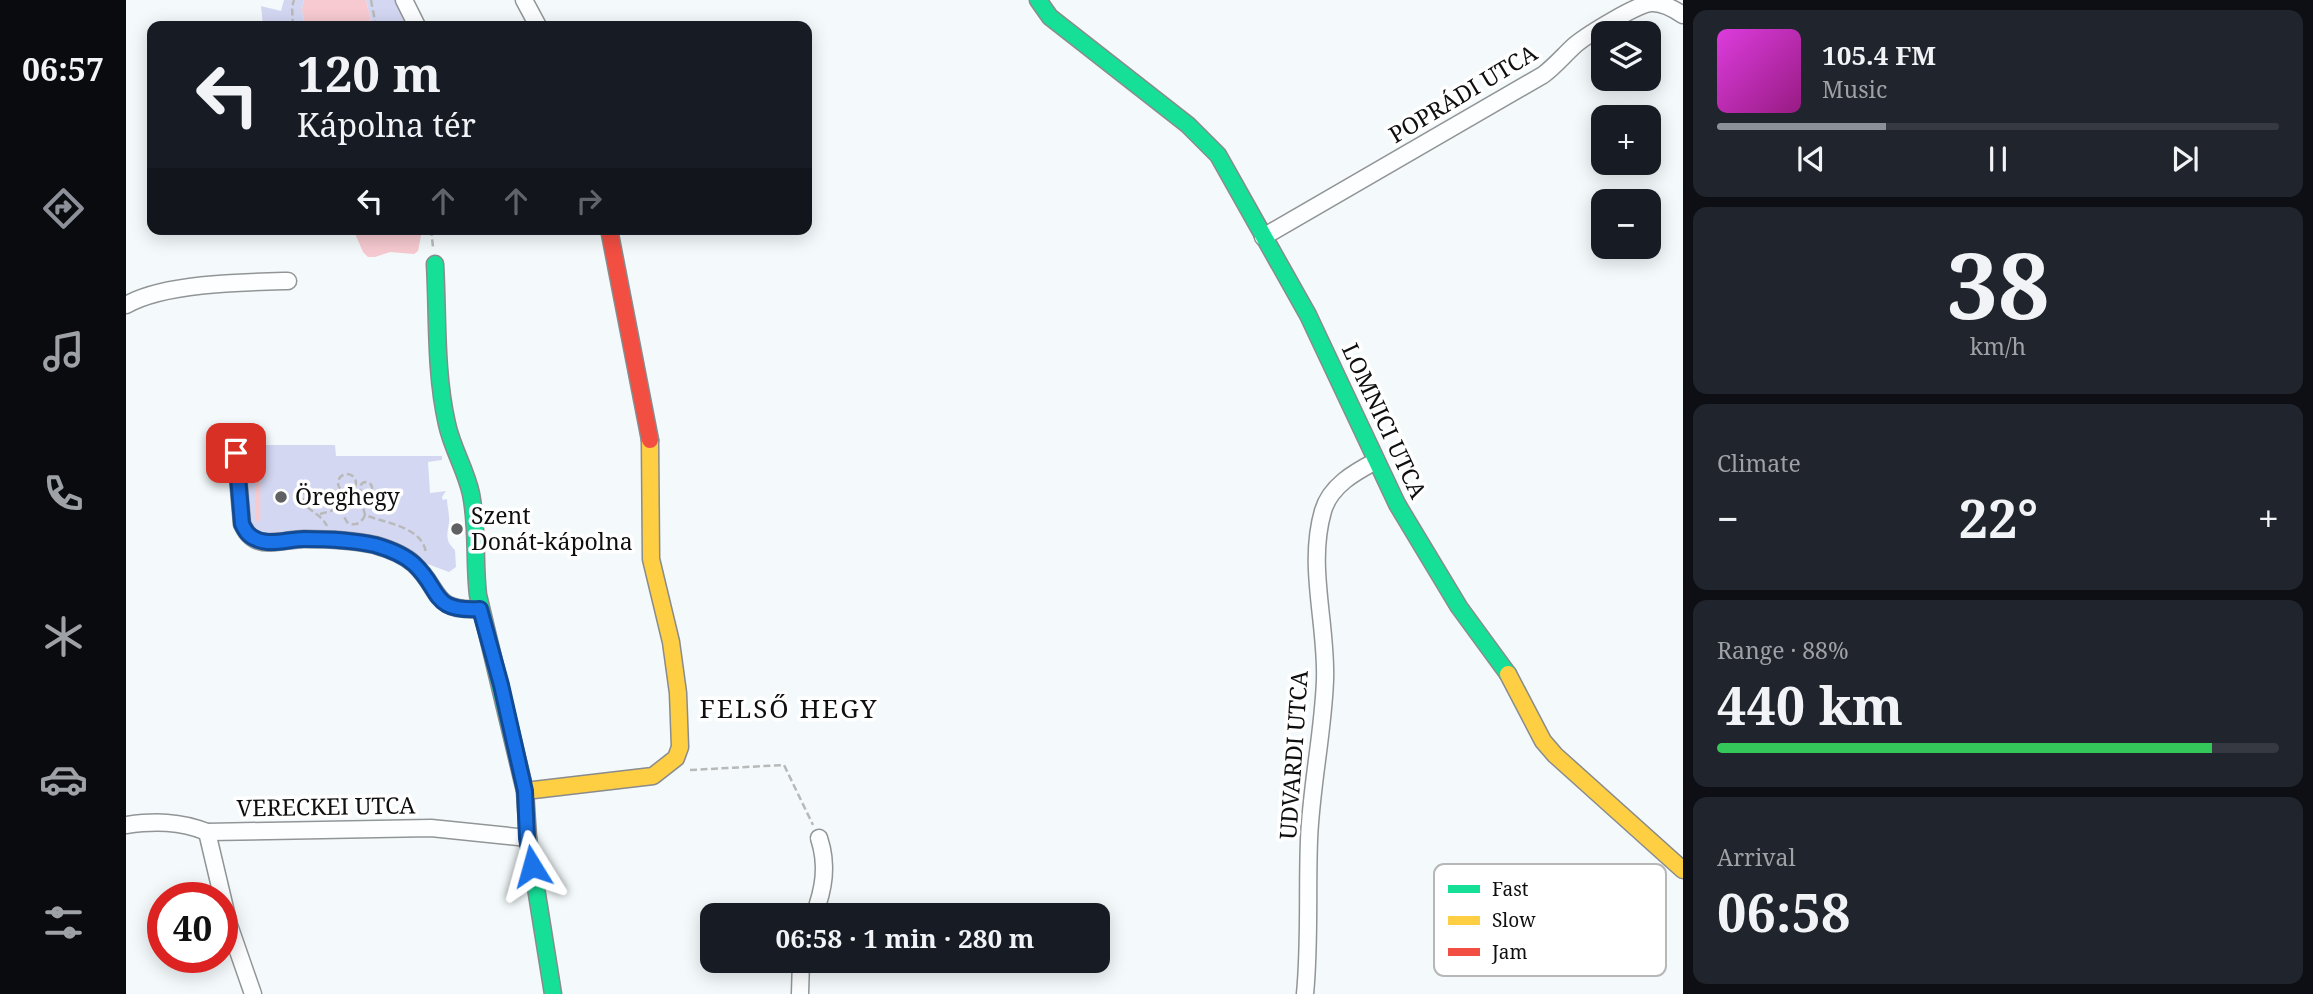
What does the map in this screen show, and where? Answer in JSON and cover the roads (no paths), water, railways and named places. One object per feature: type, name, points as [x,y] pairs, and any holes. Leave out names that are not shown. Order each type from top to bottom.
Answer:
[{"type":"street","points":[[404,0],[414,21]]},
{"type":"street","points":[[523,0],[535,21]]},
{"type":"street","name":"LOMNICI UTCA","points":[[1038,0],[1050,17],[1206,141],[1218,155],[1308,315],[1397,504],[1458,607],[1504,667],[1543,741],[1555,755],[1683,870]]},
{"type":"street","name":"POPRÁDI UTCA","points":[[1264,237],[1543,75],[1558,64],[1576,44],[1637,6],[1650,2],[1661,4],[1683,15]]},
{"type":"street","points":[[525,791],[653,776],[676,758],[680,747],[678,693],[671,642],[651,559],[650,440],[610,235]]},
{"type":"street","points":[[435,264],[442,392],[447,425],[471,494],[480,609],[501,685],[525,791],[527,838],[553,994]]},
{"type":"street","points":[[126,305],[155,293],[234,282],[288,281]]},
{"type":"street","points":[[236,453],[242,524],[247,534],[256,540],[337,540],[374,545],[392,551],[414,565],[444,603],[465,610],[480,609]]},
{"type":"street","name":"UDVARDI UTCA","points":[[1305,994],[1309,947],[1309,841],[1325,678],[1317,567],[1318,534],[1323,507],[1337,487],[1349,476],[1376,461]]},
{"type":"street","name":"VERECKEI UTCA","points":[[126,825],[189,824],[207,832],[432,828],[527,838]]},
{"type":"street","points":[[207,832],[229,925],[252,991],[270,994]]},
{"type":"street","points":[[817,903],[824,880],[825,856],[819,838]]},
{"type":"street","points":[[800,994],[801,973]]},
{"type":"waterway","points":[[258,465],[258,519]]},
{"type":"place","name":"Öreghegy","points":[[281,497]]},
{"type":"place","name":"Szent Donát-kápolna","points":[[457,529]]},
{"type":"district","name":"FELSŐ HEGY","points":[[789,709]]}]
